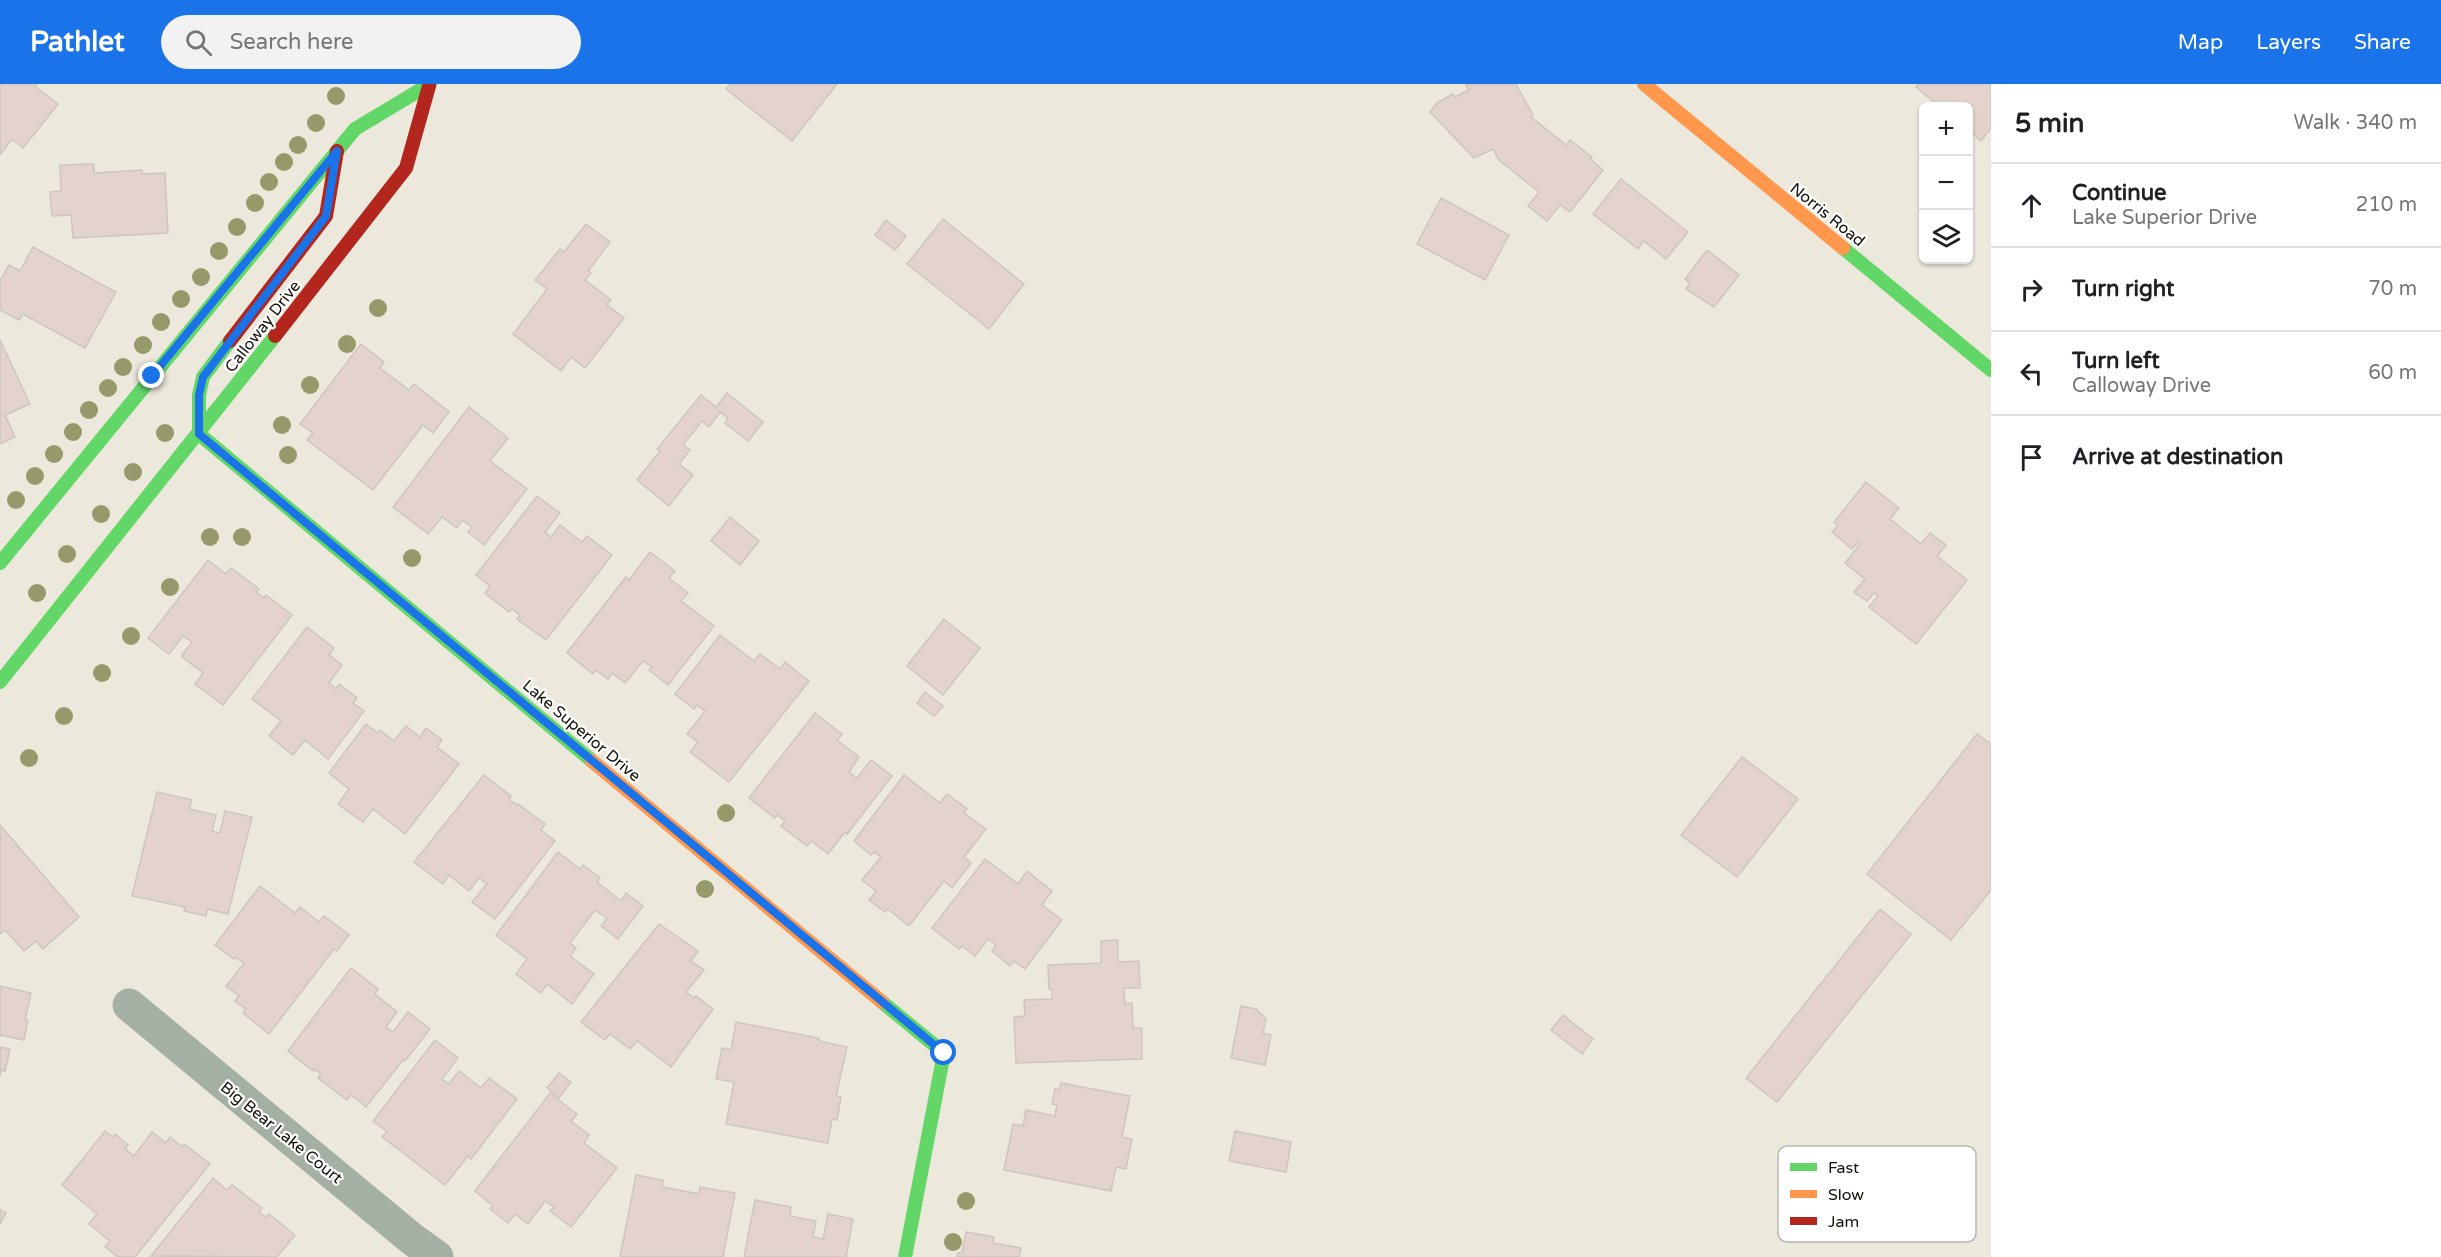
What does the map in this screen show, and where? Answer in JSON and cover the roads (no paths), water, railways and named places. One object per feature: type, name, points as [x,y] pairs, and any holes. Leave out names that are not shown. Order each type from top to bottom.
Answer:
[{"type":"main road","name":"Norris Road","points":[[1644,84],[1991,370]]},
{"type":"main road","name":"Calloway Drive","points":[[0,563],[355,129],[429,85]]},
{"type":"main road","name":"Calloway Drive","points":[[0,682],[199,434],[406,168],[429,85]]},
{"type":"main road","points":[[199,434],[199,395],[203,377],[326,216],[337,151]]},
{"type":"main road","name":"Lake Superior Drive","points":[[199,434],[944,1053],[905,1257]]},
{"type":"street","name":"Big Bear Lake Court","points":[[129,1005],[412,1239],[437,1257]]}]
